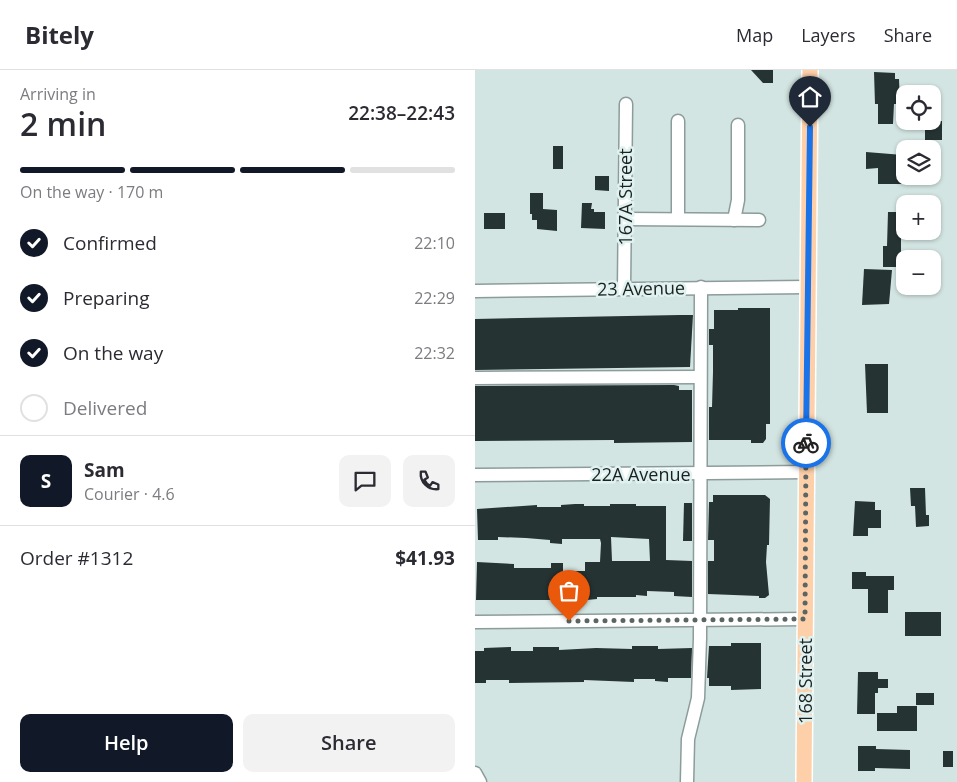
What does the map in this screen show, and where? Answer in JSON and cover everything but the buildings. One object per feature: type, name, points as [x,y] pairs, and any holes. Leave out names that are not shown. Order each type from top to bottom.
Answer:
[{"type":"main road","name":"168 Street","points":[[804,782],[810,70]]},
{"type":"street","name":"167A Street","points":[[624,289],[626,104]]},
{"type":"street","points":[[678,121],[678,219]]},
{"type":"street","points":[[734,220],[737,200],[738,125]]},
{"type":"street","points":[[625,219],[759,220]]},
{"type":"street","points":[[687,782],[688,739],[698,698],[701,287]]},
{"type":"street","name":"23 Avenue","points":[[475,291],[807,287]]},
{"type":"street","points":[[475,378],[700,377]]},
{"type":"street","name":"22A Avenue","points":[[475,475],[806,472]]},
{"type":"street","points":[[475,622],[805,619]]},
{"type":"street","points":[[475,773],[481,782]]},
{"type":"way so far","points":[[569,621],[805,619],[806,443]]},
{"type":"route","points":[[806,443],[810,127]]}]
